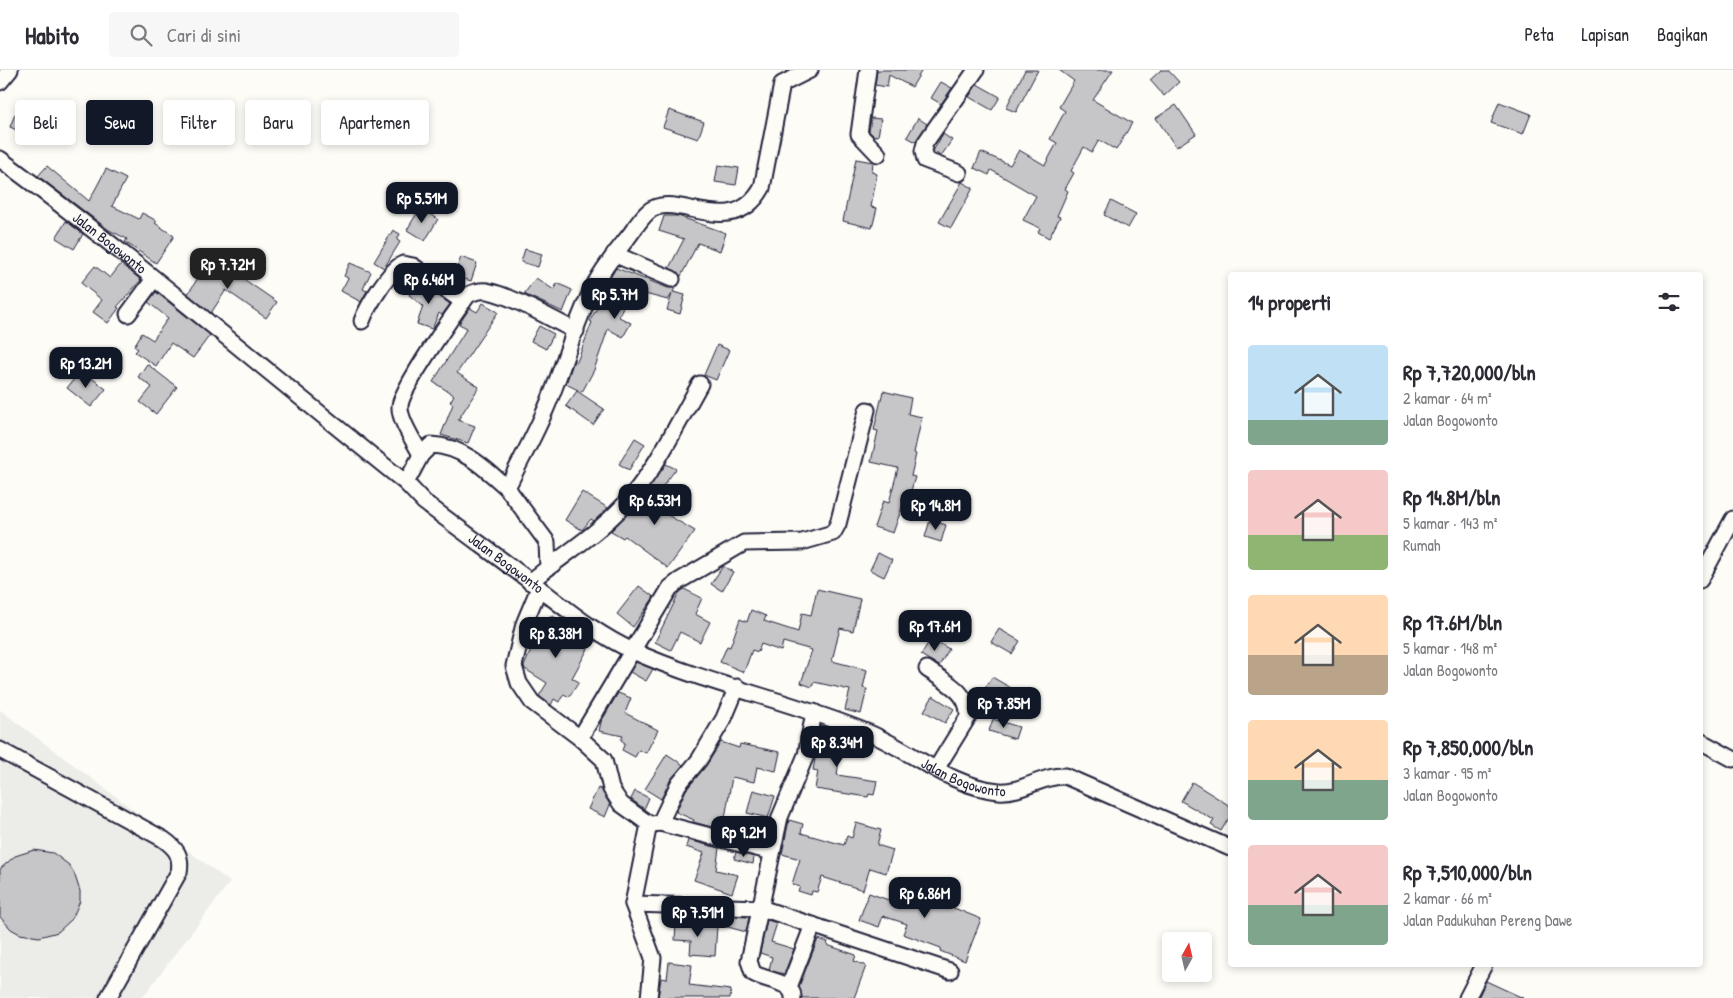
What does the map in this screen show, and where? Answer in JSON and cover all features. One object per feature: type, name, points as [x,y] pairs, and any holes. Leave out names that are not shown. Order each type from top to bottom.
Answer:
[{"type":"street","points":[[0,82],[10,70]]},
{"type":"street","points":[[507,488],[544,413],[596,283],[614,254],[649,211],[660,206],[715,215],[741,209],[757,197],[762,188],[782,84],[810,70]]},
{"type":"street","points":[[868,70],[859,134],[865,143],[878,154]]},
{"type":"street","points":[[959,173],[925,160],[924,143],[976,70]]},
{"type":"street","name":"Jalan Bogowonto","points":[[0,159],[154,279],[406,483],[424,502],[588,626],[632,650],[686,672],[814,712],[871,734],[936,769],[971,785],[998,791],[1010,791],[1056,776],[1065,776],[1228,847]]},
{"type":"street","points":[[614,254],[672,279]]},
{"type":"street","points":[[362,321],[368,307],[391,274],[403,264],[413,266],[463,302]]},
{"type":"street","points":[[128,314],[154,279]]},
{"type":"street","points":[[421,454],[401,416],[400,406],[410,382],[463,302],[473,293],[488,291],[505,297],[576,331]]},
{"type":"street","points":[[700,384],[646,476],[622,506],[594,533],[548,567],[535,585],[514,666],[519,683],[532,702],[580,738],[604,760],[612,789],[621,804],[655,824],[772,852]]},
{"type":"street","points":[[580,738],[670,588],[744,543],[802,542],[833,533],[838,524],[867,410]]},
{"type":"street","points":[[406,483],[421,454],[431,445],[452,448],[482,465],[507,488],[547,542],[548,567]]},
{"type":"street","points":[[1703,575],[1733,520]]},
{"type":"street","points":[[927,669],[964,695],[968,711],[968,717],[936,769]]},
{"type":"street","points":[[649,998],[653,958],[633,904],[655,824],[678,785],[699,760],[724,718],[736,687]]},
{"type":"street","points":[[814,712],[806,755],[780,817],[749,962],[752,970],[759,977],[792,992],[814,925]]},
{"type":"street","points":[[1703,743],[1733,759]]},
{"type":"street","points":[[0,750],[163,840],[177,851],[181,860],[179,872],[108,998]]},
{"type":"street","points":[[633,904],[761,908],[950,971]]},
{"type":"street","points":[[1467,998],[1483,967]]},
{"type":"shaded area","points":[[0,710],[230,882],[142,998],[0,998]]},
{"type":"building","points":[[877,70],[922,70],[912,87],[889,75],[887,87],[875,85]]},
{"type":"building","points":[[1025,70],[1038,70],[1016,112],[1006,108]]},
{"type":"building","points":[[1059,70],[1113,70],[1093,100],[1132,123],[1116,150],[1099,140],[1092,152],[1084,147],[1071,171],[1074,173],[1065,189],[1068,191],[1057,216],[1060,217],[1049,238],[1038,232],[1040,228],[1023,220],[1036,196],[991,170],[989,175],[974,168],[981,152],[1010,165],[1019,150],[1045,165],[1057,143],[1050,139],[1065,111],[1059,107],[1074,81]]},
{"type":"building","points":[[1161,70],[1168,70],[1179,82],[1164,96],[1150,80]]},
{"type":"building","points":[[941,82],[952,88],[941,104],[931,98]]},
{"type":"building","points":[[977,84],[1000,97],[992,110],[969,97]]},
{"type":"building","points":[[1499,102],[1531,114],[1523,134],[1491,123]]},
{"type":"building","points":[[1176,105],[1196,134],[1176,147],[1156,118]]},
{"type":"building","points":[[669,110],[704,122],[698,139],[663,127]]},
{"type":"building","points":[[15,114],[15,129],[10,127]]},
{"type":"building","points":[[871,118],[881,119],[878,136],[873,135],[869,131]]},
{"type":"building","points":[[918,118],[927,124],[916,142],[907,137]]},
{"type":"building","points":[[943,134],[952,140],[941,156],[933,151]]},
{"type":"building","points":[[856,159],[873,162],[872,172],[877,174],[871,207],[877,208],[872,228],[843,221]]},
{"type":"building","points":[[718,165],[739,168],[736,185],[715,182]]},
{"type":"building","points":[[47,166],[89,201],[106,169],[126,179],[112,206],[139,219],[142,213],[157,221],[155,223],[174,236],[156,263],[125,242],[127,239],[109,230],[38,176]]},
{"type":"building","points":[[962,182],[973,188],[951,228],[939,222]]},
{"type":"building","points":[[1111,201],[1136,214],[1128,228],[1104,215]]},
{"type":"building","points":[[420,208],[438,219],[425,241],[407,230]]},
{"type":"building","points":[[664,216],[678,216],[726,233],[720,251],[698,243],[681,276],[669,268],[684,239],[659,231]]},
{"type":"building","points":[[66,221],[83,234],[74,249],[56,238]]},
{"type":"building","points":[[393,230],[400,234],[397,240],[400,242],[384,268],[374,262]]},
{"type":"building","points":[[525,249],[542,254],[538,267],[521,262]]},
{"type":"building","points":[[461,257],[477,263],[471,281],[454,276]]},
{"type":"building","points":[[209,260],[240,280],[242,278],[277,302],[266,318],[226,290],[211,313],[188,294]]},
{"type":"building","points":[[350,263],[371,272],[363,289],[367,291],[361,302],[341,291],[348,278],[344,276]]},
{"type":"building","points":[[121,264],[141,280],[117,307],[119,308],[108,323],[93,312],[102,300],[81,283],[95,266],[110,278]]},
{"type":"building","points":[[616,268],[668,288],[675,288],[673,292],[685,295],[680,314],[667,310],[672,294],[668,300],[629,290],[619,317],[631,323],[623,337],[608,329],[594,370],[582,392],[566,384],[574,360],[577,362],[592,322],[590,321],[604,294],[601,293]]},
{"type":"building","points":[[536,278],[554,290],[557,283],[572,290],[563,312],[524,294]]},
{"type":"building","points":[[419,282],[450,304],[442,315],[439,313],[432,329],[417,324],[423,306],[409,295]]},
{"type":"building","points":[[156,292],[210,335],[193,358],[171,343],[156,366],[135,352],[138,349],[134,346],[142,333],[153,340],[168,318],[148,302]]},
{"type":"building","points":[[483,303],[498,312],[457,373],[479,387],[458,420],[475,426],[468,443],[441,435],[453,404],[450,402],[454,395],[433,382],[467,328],[459,324],[470,308],[477,312]]},
{"type":"building","points":[[539,326],[554,334],[546,349],[531,341]]},
{"type":"building","points":[[717,345],[729,350],[716,380],[704,375]]},
{"type":"building","points":[[147,364],[177,387],[156,414],[140,402],[152,387],[138,377]]},
{"type":"building","points":[[81,370],[106,389],[91,407],[67,388]]},
{"type":"building","points":[[577,391],[604,409],[593,425],[566,406]]},
{"type":"building","points":[[883,391],[911,398],[908,414],[922,417],[911,476],[915,477],[910,494],[907,493],[893,533],[874,527],[883,501],[889,503],[898,468],[871,462],[878,431],[874,430]]},
{"type":"building","points":[[635,438],[645,444],[629,470],[619,464]]},
{"type":"building","points":[[666,464],[676,469],[649,504],[695,531],[668,568],[625,536],[623,538],[611,531],[641,499]]},
{"type":"building","points":[[582,492],[608,508],[594,521],[591,519],[582,530],[565,520]]},
{"type":"building","points":[[930,520],[946,525],[941,542],[925,537]]},
{"type":"building","points":[[878,553],[892,560],[884,577],[870,570]]},
{"type":"building","points":[[723,566],[733,572],[722,591],[711,584]]},
{"type":"building","points":[[639,586],[654,597],[633,627],[617,614]]},
{"type":"building","points":[[684,589],[702,598],[695,614],[710,622],[700,642],[680,632],[671,650],[655,642],[679,593]]},
{"type":"building","points":[[817,589],[860,599],[853,631],[840,628],[832,661],[867,670],[863,688],[867,689],[861,714],[845,710],[850,690],[814,682],[812,687],[801,683],[812,650],[783,642],[781,651],[761,644],[758,652],[752,650],[744,672],[720,662],[727,646],[730,647],[740,619],[747,622],[751,610],[766,616],[764,621],[798,632],[802,613],[811,615]]},
{"type":"building","points":[[552,615],[568,628],[566,631],[590,645],[572,678],[579,682],[569,697],[564,694],[559,702],[554,699],[551,705],[539,696],[547,683],[525,669],[524,666],[533,646],[529,643]]},
{"type":"building","points":[[999,629],[1020,641],[1012,654],[991,642]]},
{"type":"building","points":[[931,638],[949,649],[939,666],[921,655]]},
{"type":"building","points":[[636,662],[653,669],[646,681],[630,672]]},
{"type":"building","points":[[992,677],[1011,688],[994,716],[976,703]]},
{"type":"building","points":[[618,693],[631,698],[625,713],[658,730],[646,753],[639,750],[635,757],[622,750],[625,743],[621,740],[623,736],[599,731],[601,722]]},
{"type":"building","points":[[933,696],[954,709],[945,723],[924,711]]},
{"type":"building","points":[[993,719],[1019,727],[1015,739],[989,731]]},
{"type":"building","points":[[821,726],[843,733],[837,775],[877,781],[874,795],[869,794],[868,797],[815,789],[818,771],[813,770]]},
{"type":"building","points":[[721,742],[739,748],[740,744],[780,752],[776,771],[757,767],[754,782],[732,777],[723,830],[693,822],[694,820],[676,812],[686,790],[706,766]]},
{"type":"building","points":[[667,754],[683,765],[671,779],[661,799],[645,789]]},
{"type":"building","points":[[1192,782],[1228,805],[1228,819],[1221,831],[1211,825],[1214,820],[1181,801]]},
{"type":"building","points":[[598,788],[601,789],[610,805],[605,817],[588,809]]},
{"type":"building","points":[[753,790],[775,796],[768,818],[747,813]]},
{"type":"building","points":[[635,791],[649,798],[644,809],[631,799]]},
{"type":"building","points":[[789,820],[803,824],[801,833],[844,845],[847,836],[852,838],[856,823],[881,830],[877,845],[893,850],[886,873],[870,868],[863,890],[822,877],[817,892],[812,891],[811,895],[798,891],[800,887],[792,884],[800,859],[782,854]]},
{"type":"building","points":[[688,840],[719,848],[716,870],[738,875],[732,893],[694,880],[704,853],[686,847]]},
{"type":"building","points":[[34,850],[53,853],[69,865],[80,891],[80,901],[72,919],[58,932],[39,937],[20,934],[11,929],[0,917],[0,869],[15,856]]},
{"type":"building","points":[[736,852],[754,857],[753,864],[734,859]]},
{"type":"building","points":[[902,881],[947,898],[944,904],[981,919],[965,961],[940,951],[941,948],[903,934],[907,924],[883,916],[879,927],[859,920],[869,893],[894,902]]},
{"type":"building","points":[[726,916],[749,917],[746,932],[724,926]]},
{"type":"building","points":[[767,920],[777,923],[771,942],[794,949],[784,974],[769,970],[772,957],[760,953]]},
{"type":"building","points":[[676,923],[717,926],[715,956],[690,954],[691,941],[675,940]]},
{"type":"building","points":[[818,939],[828,942],[827,945],[856,955],[854,961],[866,966],[854,998],[802,998],[799,986]]},
{"type":"building","points":[[669,962],[692,965],[689,985],[731,990],[730,998],[658,998],[661,978],[667,979]]},
{"type":"building","points":[[1486,981],[1523,998],[1478,998]]}]
